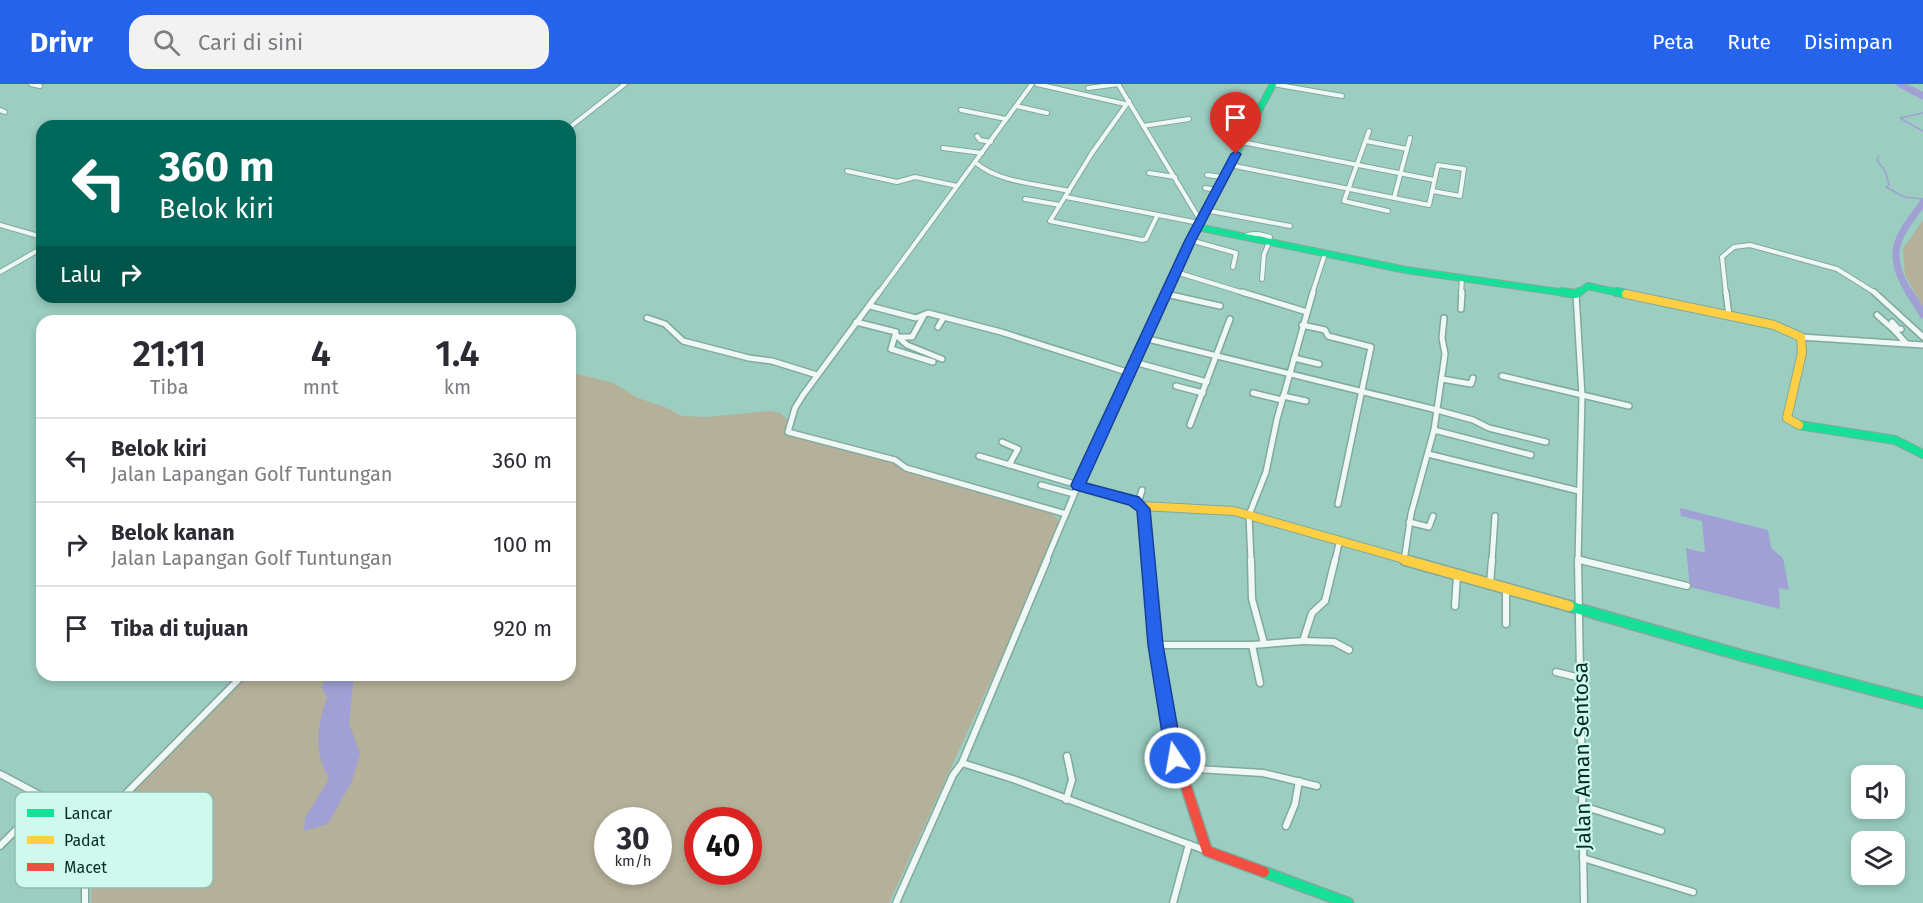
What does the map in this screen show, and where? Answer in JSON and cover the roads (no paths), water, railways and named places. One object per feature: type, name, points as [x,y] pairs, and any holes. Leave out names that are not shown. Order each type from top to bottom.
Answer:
[{"type":"street","points":[[31,84],[40,86]]},
{"type":"street","points":[[576,122],[625,84]]},
{"type":"street","points":[[1032,84],[817,375],[795,408],[788,429],[791,434],[895,460],[906,468],[1066,514]]},
{"type":"street","points":[[1037,84],[1127,103]]},
{"type":"street","points":[[1088,88],[1118,84],[1127,103],[1175,177],[1199,223]]},
{"type":"street","points":[[896,903],[953,775],[962,763],[1076,490],[1144,338],[1205,210],[1273,84],[1342,96]]},
{"type":"street","points":[[1127,103],[1051,222],[1142,240],[1146,239],[1157,216]]},
{"type":"street","points":[[1016,106],[1047,113]]},
{"type":"street","points":[[0,110],[5,112]]},
{"type":"street","points":[[961,110],[1006,119]]},
{"type":"street","points":[[1143,126],[1189,118]]},
{"type":"street","points":[[1369,131],[1346,202],[1388,211]]},
{"type":"street","points":[[977,136],[980,140],[991,142]]},
{"type":"street","points":[[1394,198],[1410,138]]},
{"type":"street","points":[[1366,141],[1407,149]]},
{"type":"street","points":[[1242,142],[1434,180]]},
{"type":"street","points":[[943,148],[982,153]]},
{"type":"street","points":[[975,163],[992,173],[1069,191]]},
{"type":"street","points":[[1230,165],[1429,205],[1434,180],[1439,164],[1464,169],[1460,196],[1432,191]]},
{"type":"street","points":[[847,171],[897,183],[907,181],[912,177],[957,186]]},
{"type":"street","points":[[1149,173],[1175,177]]},
{"type":"street","points":[[1207,176],[1223,177]]},
{"type":"street","points":[[1205,188],[1217,190]]},
{"type":"street","points":[[1066,197],[1199,223],[1268,243],[1406,270],[1576,294],[1588,286],[1767,323],[1801,337],[1923,345]]},
{"type":"street","points":[[1025,199],[1060,205]]},
{"type":"street","points":[[1205,210],[1290,226]]},
{"type":"street","points":[[0,225],[36,235]]},
{"type":"street","points":[[1190,240],[1236,252],[1233,267]]},
{"type":"street","points":[[1262,279],[1264,254],[1268,243]]},
{"type":"street","points":[[1729,316],[1722,257],[1734,247],[1750,245],[1837,269],[1876,293],[1923,337]]},
{"type":"street","points":[[0,272],[36,251]]},
{"type":"street","points":[[1264,643],[1252,599],[1250,515],[1266,472],[1302,325],[1325,254]]},
{"type":"street","points":[[1176,272],[1307,312]]},
{"type":"street","points":[[1461,309],[1462,278]]},
{"type":"street","points":[[1166,294],[1220,306]]},
{"type":"street","points":[[1576,294],[1582,396],[1578,559],[1580,609]]},
{"type":"street","points":[[870,306],[923,317]]},
{"type":"street","points":[[897,336],[912,337],[923,317],[928,313],[1001,332],[1130,373]]},
{"type":"street","points":[[1877,315],[1898,329]]},
{"type":"street","points":[[938,327],[944,317]]},
{"type":"street","points":[[647,318],[665,324],[683,341],[749,358],[772,361],[817,375]]},
{"type":"street","points":[[1404,561],[1410,522],[1434,430],[1442,379],[1444,318]]},
{"type":"street","points":[[1190,425],[1230,319]]},
{"type":"street","points":[[856,322],[896,332],[897,336],[907,345],[942,359]]},
{"type":"street","points":[[1892,322],[1906,343]]},
{"type":"street","points":[[1302,325],[1325,330],[1330,336],[1370,346],[1338,504]]},
{"type":"street","points":[[897,336],[891,350],[933,362]]},
{"type":"street","points":[[1801,337],[1802,353],[1788,410],[1787,418],[1790,422],[1811,428],[1905,443],[1923,454]]},
{"type":"street","points":[[1144,338],[1470,418],[1489,429],[1546,442]]},
{"type":"street","points":[[1294,358],[1319,364]]},
{"type":"street","points":[[1134,362],[1207,382]]},
{"type":"street","points":[[1502,376],[1629,406]]},
{"type":"street","points":[[1442,379],[1471,384],[1473,378]]},
{"type":"street","points":[[1176,386],[1203,393]]},
{"type":"street","points":[[1253,393],[1306,401]]},
{"type":"street","points":[[1434,430],[1531,454]]},
{"type":"street","points":[[1002,442],[1018,449],[1009,465]]},
{"type":"street","points":[[1428,454],[1579,491]]},
{"type":"street","points":[[979,456],[1076,490]]},
{"type":"street","points":[[1041,485],[1076,490],[1140,505],[1231,510],[1456,576],[1923,703]]},
{"type":"street","points":[[1143,490],[1140,505],[1155,645],[1170,737],[1206,851]]},
{"type":"street","points":[[1410,522],[1429,527],[1433,516]]},
{"type":"street","points":[[1490,584],[1495,516]]},
{"type":"street","points":[[1303,641],[1312,613],[1325,601],[1339,543]]},
{"type":"street","points":[[1578,559],[1687,586]]},
{"type":"street","points":[[1455,606],[1456,576]]},
{"type":"street","points":[[1506,589],[1506,624]]},
{"type":"street","name":"Jalan Aman Sentosa","points":[[1580,609],[1584,903]]},
{"type":"street","points":[[1155,645],[1252,645],[1303,641],[1334,642],[1349,650]]},
{"type":"street","points":[[1252,645],[1260,683]]},
{"type":"street","points":[[1556,672],[1580,678]]},
{"type":"street","points":[[127,792],[236,681]]},
{"type":"street","points":[[1066,800],[1072,780],[1068,756]]},
{"type":"street","points":[[962,763],[1348,903]]},
{"type":"street","points":[[1178,768],[1263,773],[1317,786]]},
{"type":"street","points":[[0,774],[34,792]]},
{"type":"street","points":[[1286,826],[1295,804],[1299,781]]},
{"type":"street","points":[[1583,806],[1661,831]]},
{"type":"street","points":[[0,846],[15,831]]},
{"type":"street","points":[[1173,903],[1189,844]]},
{"type":"street","points":[[1583,858],[1693,892]]},
{"type":"water","points":[[1680,508],[1768,530],[1771,548],[1783,558],[1789,590],[1779,588],[1780,609],[1690,587],[1686,548],[1705,553],[1702,521],[1681,516]]},
{"type":"water","points":[[324,681],[353,681],[349,724],[360,753],[352,781],[328,824],[304,831],[305,818],[329,779],[321,758],[318,738],[327,697],[321,687]]},
{"type":"waterway","points":[[1900,84],[1923,96]]},
{"type":"waterway","points":[[1923,113],[1900,118],[1923,131]]},
{"type":"waterway","points":[[1879,156],[1877,160],[1886,173],[1889,185],[1886,187],[1904,197],[1923,199]]},
{"type":"waterway","points":[[1910,294],[1897,267],[1897,246],[1906,226],[1923,203]]},
{"type":"waterway","points":[[1909,292],[1923,314]]}]
